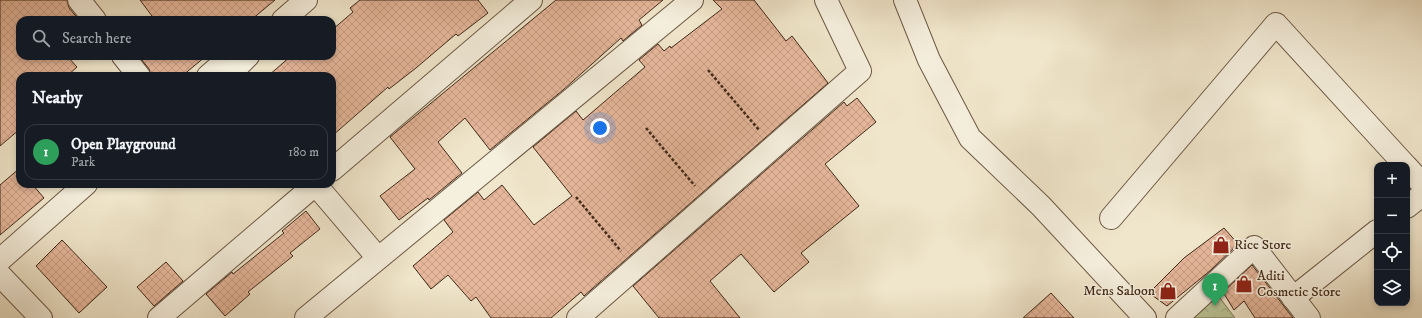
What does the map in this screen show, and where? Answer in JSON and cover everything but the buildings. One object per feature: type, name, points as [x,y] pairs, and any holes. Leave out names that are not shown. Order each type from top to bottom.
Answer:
[{"type":"street","points":[[79,0],[92,16]]},
{"type":"street","points":[[276,16],[294,0]]},
{"type":"street","points":[[288,16],[306,0]]},
{"type":"street","points":[[336,167],[531,0]]},
{"type":"street","points":[[306,318],[692,0]]},
{"type":"street","points":[[578,318],[860,71],[826,0]]},
{"type":"street","points":[[905,0],[929,60],[970,138],[1041,206],[1145,318]]},
{"type":"street","points":[[1111,218],[1276,24],[1402,162]]},
{"type":"street","points":[[126,60],[136,72]]},
{"type":"street","points":[[213,72],[226,60]]},
{"type":"street","points":[[232,72],[244,60]]},
{"type":"street","points":[[1410,170],[1422,184]]},
{"type":"street","points":[[0,260],[81,188]]},
{"type":"street","points":[[159,318],[311,188]]},
{"type":"street","points":[[319,188],[378,258]]},
{"type":"street","points":[[1410,205],[1422,195]]},
{"type":"street","points":[[1294,298],[1374,233]]},
{"type":"street","points":[[1177,318],[1254,247],[1309,318]]},
{"type":"street","points":[[0,275],[41,318]]},
{"type":"path","points":[[708,70],[773,147]]},
{"type":"path","points":[[646,128],[709,203]]},
{"type":"path","points":[[576,197],[635,268]]},
{"type":"green space","points":[[1217,294],[1235,318],[1190,318]]},
{"type":"place","name":"Rice Store","points":[[1221,245]]},
{"type":"place","name":"Aditi Cosmetic Store","points":[[1244,284]]},
{"type":"place","name":"Mens Saloon","points":[[1168,291]]},
{"type":"place","name":"Open Playground","points":[[1215,306]]}]
